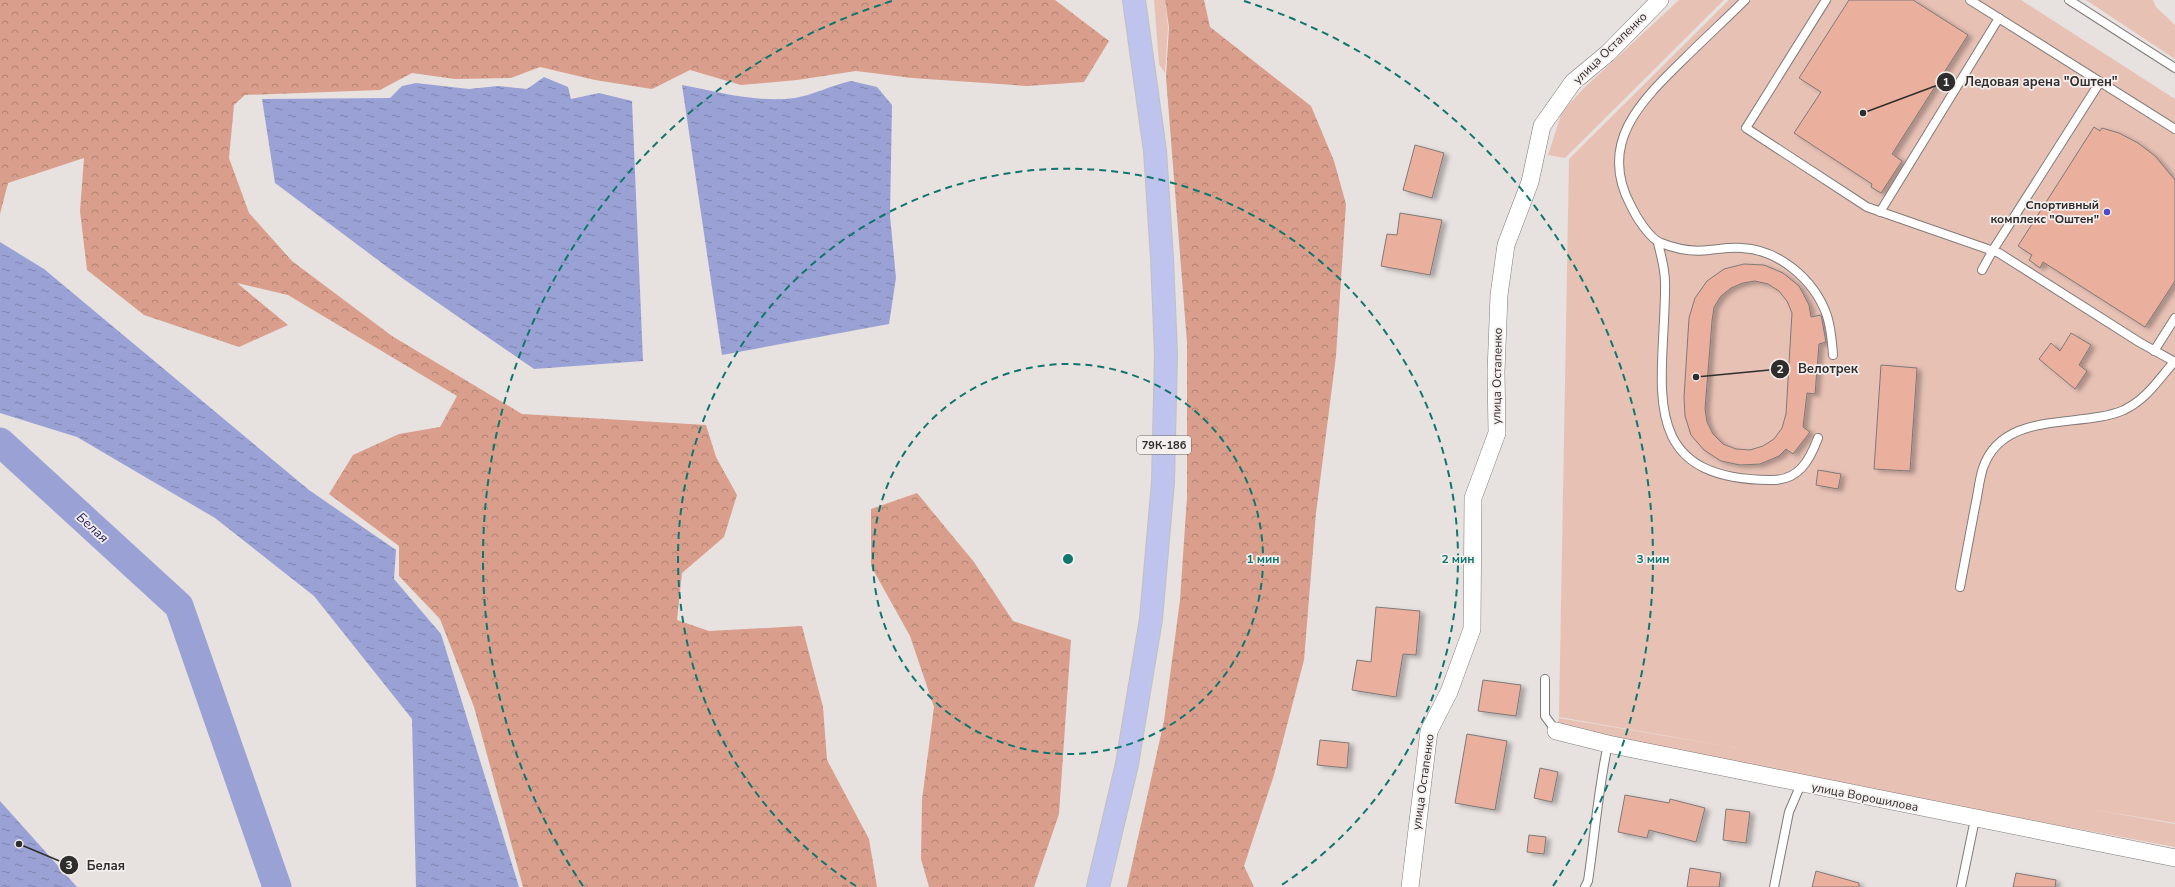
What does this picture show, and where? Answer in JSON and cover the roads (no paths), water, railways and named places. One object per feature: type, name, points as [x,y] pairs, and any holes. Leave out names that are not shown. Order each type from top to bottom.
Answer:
[{"type":"main road","name":"79К-186","points":[[1098,887],[1127,764],[1151,619],[1163,482],[1166,354],[1162,258],[1155,152],[1134,0]]},
{"type":"street","name":"улица Остапенко","points":[[1410,887],[1429,731],[1449,692],[1472,629],[1473,498],[1497,432],[1496,372],[1499,295],[1506,245],[1530,182],[1542,126],[1573,82],[1608,53],[1660,0]]},
{"type":"street","name":"улица Ворошилова","points":[[1556,731],[1608,744],[1801,784],[2175,858]]},
{"type":"lane","points":[[1745,0],[1658,84],[1641,103],[1623,136],[1618,155],[1620,177],[1626,197],[1638,221],[1658,242],[1664,267],[1665,290],[1662,344],[1662,398],[1665,419],[1681,450],[1693,462],[1712,472],[1732,478],[1777,480],[1793,477],[1803,468],[1812,456],[1818,438]]},
{"type":"lane","points":[[1826,0],[1746,128],[1867,207],[1992,250],[2174,362],[2153,389],[2141,400],[2124,410],[2105,416],[2041,424],[2012,434],[1999,443],[1983,468],[1960,588]]},
{"type":"lane","points":[[1970,0],[2175,129]]},
{"type":"lane","points":[[2069,0],[2175,68]]},
{"type":"lane","points":[[1880,212],[1999,18]]},
{"type":"lane","points":[[1982,270],[1992,250],[2100,82]]},
{"type":"lane","points":[[1658,242],[1690,250],[1742,248],[1756,250],[1785,262],[1804,278],[1820,300],[1830,326],[1833,355]]},
{"type":"lane","points":[[2154,351],[2175,318]]},
{"type":"lane","points":[[1545,679],[1544,716],[1556,731]]},
{"type":"lane","points":[[1585,887],[1595,838],[1603,767],[1608,744]]},
{"type":"lane","points":[[1774,887],[1789,812],[1801,784]]},
{"type":"lane","points":[[1960,887],[1975,819]]},
{"type":"water","points":[[544,77],[568,87],[571,99],[599,93],[632,101],[643,361],[534,369],[402,278],[275,183],[262,99],[390,98],[402,86],[416,83],[469,89],[498,86],[527,89]]},
{"type":"water","points":[[851,81],[877,87],[892,105],[890,216],[896,278],[889,324],[722,355],[682,85],[752,98],[781,99],[802,97]]},
{"type":"water","points":[[0,242],[44,269],[309,490],[396,550],[394,579],[441,634],[519,887],[416,887],[412,719],[314,596],[215,518],[77,437],[0,413]]},
{"type":"water","points":[[0,801],[77,887],[0,887]]},
{"type":"waterway","name":"Белая","points":[[0,442],[179,606],[277,887]]},
{"type":"place","name":"Ледовая арена \"Оштен\"","points":[[1863,113]]},
{"type":"place","name":"Спортивный комплекс \"Оштен\"","points":[[2107,212]]},
{"type":"place","name":"Велотрек","points":[[1696,377]]},
{"type":"place","name":"Белая","points":[[19,844]]}]
